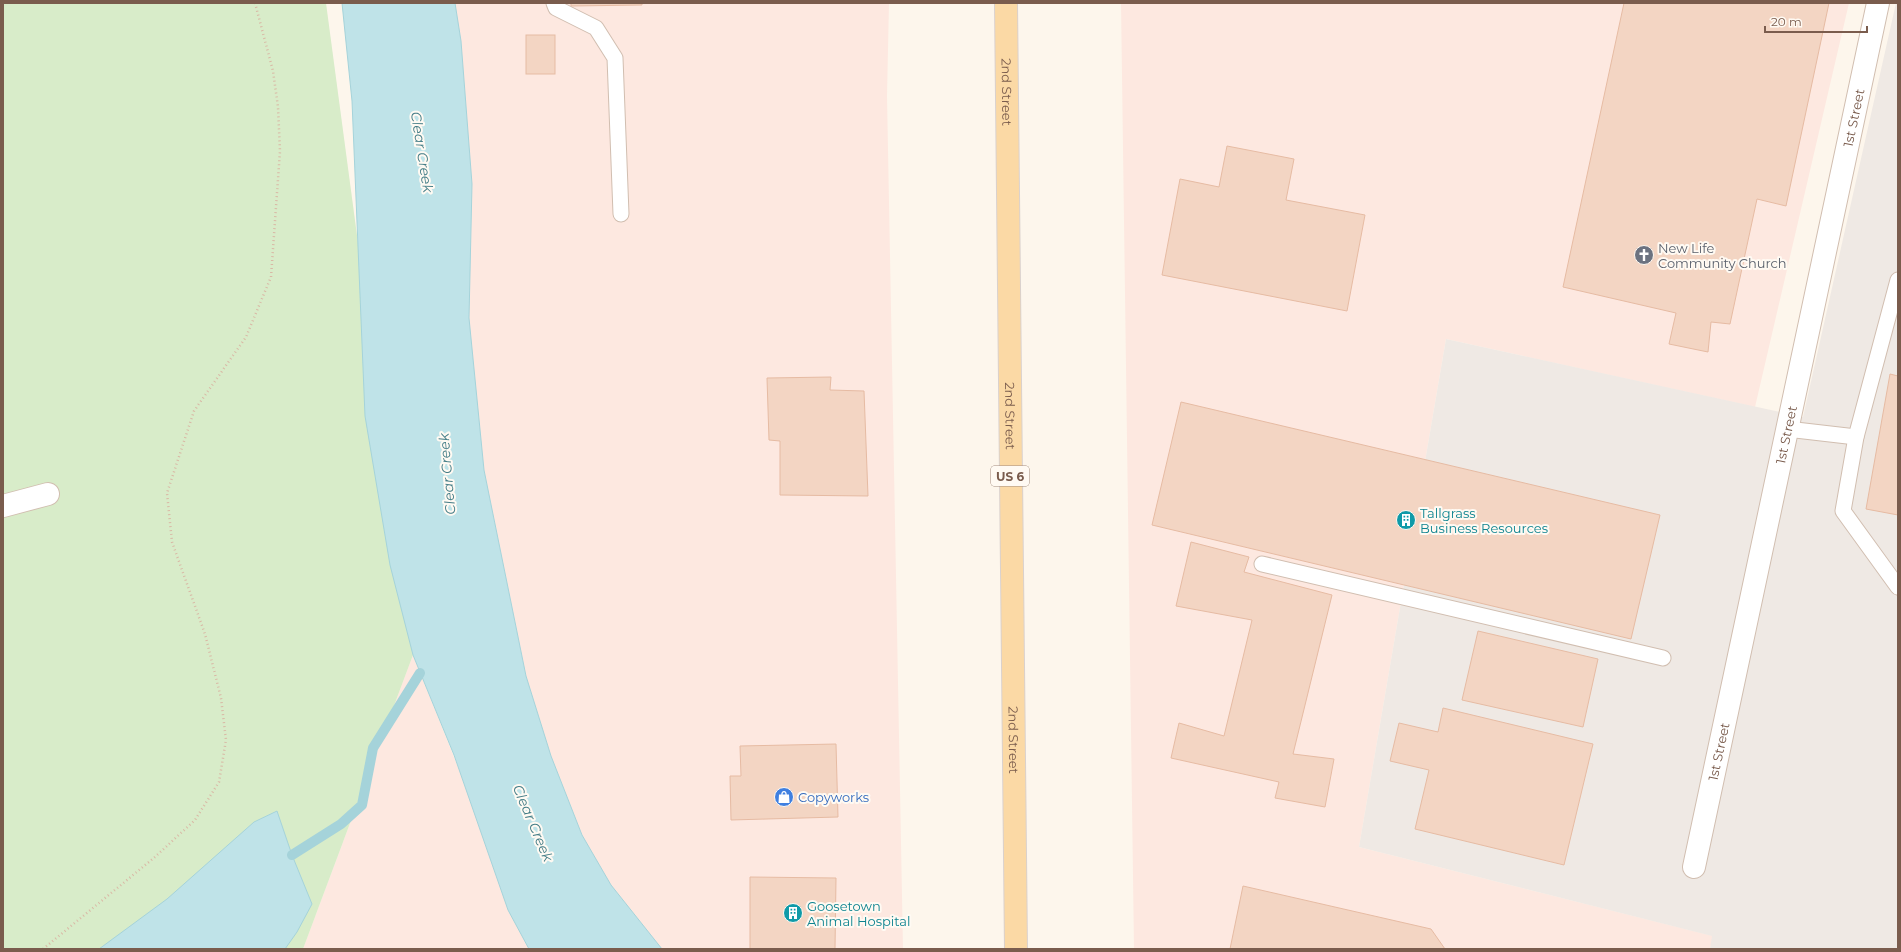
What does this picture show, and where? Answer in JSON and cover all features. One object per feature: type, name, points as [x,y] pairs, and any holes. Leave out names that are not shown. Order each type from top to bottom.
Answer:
[{"type":"main road","name":"2nd Street","points":[[1006,3],[1016,949]]},
{"type":"street","name":"1st Street","points":[[1694,867],[1878,3]]},
{"type":"street","points":[[3,506],[48,494]]},
{"type":"lane","points":[[554,3],[556,8],[596,28],[615,58],[621,214]]},
{"type":"lane","points":[[1898,280],[1856,437],[1843,511],[1898,587]]},
{"type":"lane","points":[[1787,429],[1856,437]]},
{"type":"lane","points":[[1262,564],[1663,658]]},
{"type":"path","points":[[43,949],[155,857],[195,820],[219,782],[226,740],[221,698],[205,634],[172,542],[167,493],[194,411],[246,337],[271,277],[280,151],[278,107],[273,71],[255,3]]},
{"type":"shaded area","points":[[455,3],[889,3],[887,96],[903,949],[662,949],[611,885],[582,835],[551,756],[526,676],[484,470],[469,318],[472,184],[461,41]]},
{"type":"shaded area","points":[[1121,3],[1849,3],[1755,407],[1446,339],[1359,847],[1713,936],[1710,949],[1134,949]]},
{"type":"shaded area","points":[[1896,3],[1898,3],[1898,949],[1710,949],[1712,936],[1359,847],[1446,339],[1803,417]]},
{"type":"shaded area","points":[[413,655],[531,949],[303,949]]},
{"type":"green space","points":[[3,3],[326,3],[413,655],[303,949],[3,949]]},
{"type":"water","name":"Clear Creek","points":[[342,3],[455,3],[461,41],[472,184],[469,318],[484,470],[526,676],[551,756],[582,835],[611,885],[662,949],[529,949],[508,910],[454,755],[413,655],[390,565],[365,416],[352,101]]},
{"type":"water","points":[[277,811],[292,855],[312,904],[297,932],[285,949],[99,949],[167,899],[254,822]]},
{"type":"building","points":[[571,3],[642,3],[642,5],[571,6]]},
{"type":"building","points":[[1624,3],[1829,3],[1786,206],[1757,199],[1730,324],[1711,322],[1708,352],[1669,344],[1676,313],[1563,287]]},
{"type":"building","points":[[526,35],[555,35],[555,74],[526,74]]},
{"type":"building","points":[[1227,146],[1294,159],[1286,200],[1365,215],[1347,311],[1162,275],[1180,179],[1219,187]]},
{"type":"building","points":[[1890,374],[1898,376],[1898,515],[1866,509]]},
{"type":"building","points":[[831,377],[830,390],[864,391],[868,496],[780,495],[780,441],[769,440],[767,378]]},
{"type":"building","name":"Tallgrass Business Resources","points":[[1181,402],[1660,515],[1631,639],[1152,525]]},
{"type":"building","points":[[1191,542],[1249,557],[1244,572],[1332,595],[1293,754],[1334,759],[1325,807],[1275,798],[1279,782],[1171,758],[1179,723],[1224,736],[1252,620],[1176,606]]},
{"type":"building","points":[[1478,631],[1598,659],[1583,727],[1462,700]]},
{"type":"building","points":[[1443,708],[1593,744],[1564,865],[1415,829],[1429,770],[1390,761],[1399,723],[1438,732]]},
{"type":"building","name":"Copyworks","points":[[836,744],[838,817],[731,820],[730,776],[741,776],[740,746]]},
{"type":"building","name":"Goosetown Animal Hospital","points":[[750,877],[836,878],[835,949],[750,949]]},
{"type":"building","points":[[1243,886],[1431,929],[1445,949],[1230,949]]},
{"type":"waterway","points":[[292,855],[341,824],[362,805],[373,748],[420,673]]},
{"type":"place","name":"New Life Community Church","points":[[1644,255]]},
{"type":"place","name":"Tallgrass Business Resources","points":[[1406,520]]},
{"type":"place","name":"Copyworks","points":[[784,797]]},
{"type":"place","name":"Goosetown Animal Hospital","points":[[793,913]]}]
